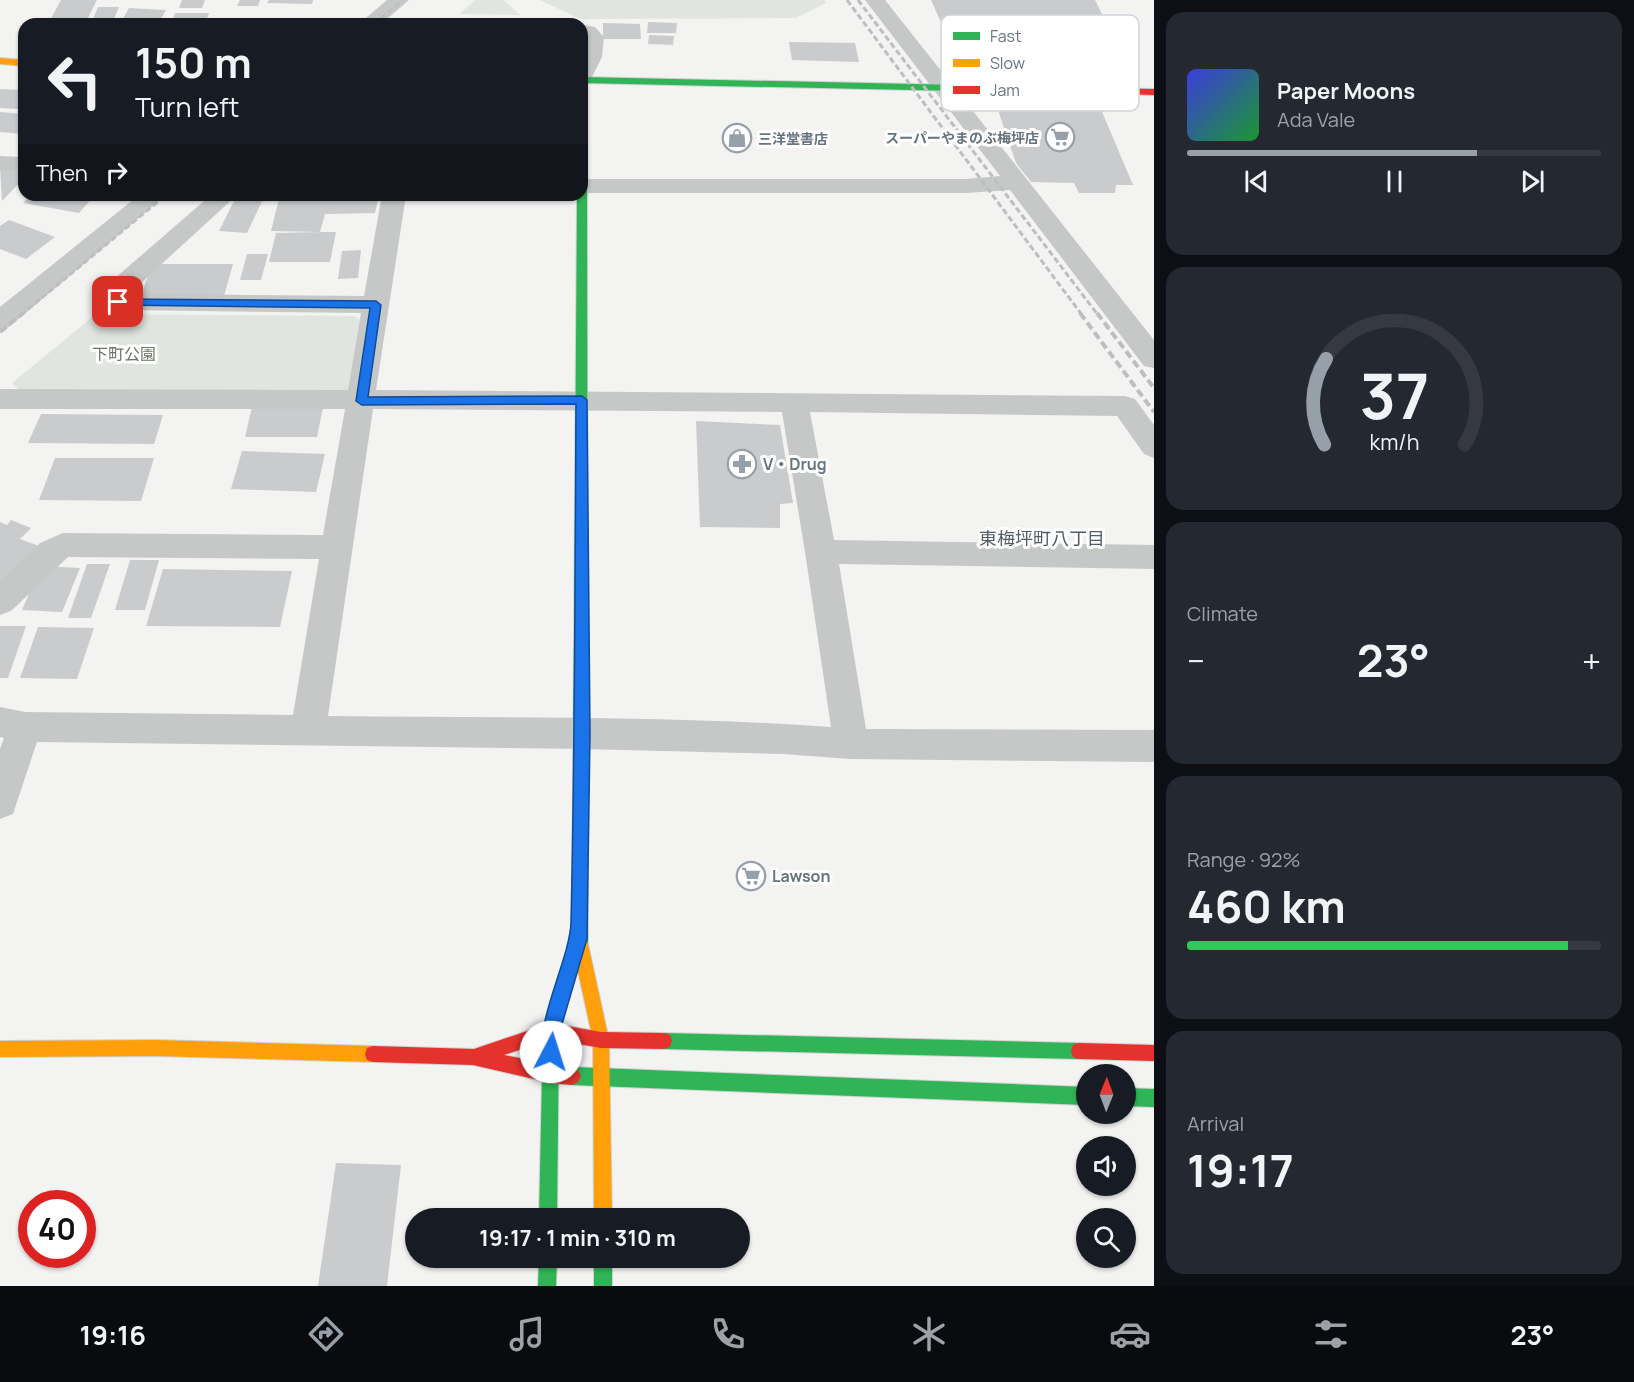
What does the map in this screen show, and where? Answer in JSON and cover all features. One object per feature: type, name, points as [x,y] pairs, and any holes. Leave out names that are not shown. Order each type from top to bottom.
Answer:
[{"type":"street","points":[[376,18],[399,0]]},
{"type":"street","points":[[875,0],[941,85]]},
{"type":"street","points":[[588,31],[594,37],[595,49],[588,65]]},
{"type":"street","points":[[0,61],[18,62]]},
{"type":"street","points":[[588,78],[941,88]]},
{"type":"street","points":[[1139,92],[1154,92]]},
{"type":"street","points":[[961,111],[1154,359]]},
{"type":"street","points":[[0,163],[18,164]]},
{"type":"street","points":[[588,186],[966,186],[1017,182]]},
{"type":"street","points":[[0,321],[147,201]]},
{"type":"street","points":[[218,201],[108,298],[118,302],[376,305]]},
{"type":"street","points":[[308,732],[335,548],[362,401],[393,201]]},
{"type":"street","points":[[583,201],[582,734],[579,939],[601,1040],[603,1208]]},
{"type":"street","points":[[0,399],[582,400],[1125,406],[1154,447]]},
{"type":"street","points":[[794,403],[821,552],[851,744]]},
{"type":"street","points":[[0,602],[51,552],[63,545],[335,548]]},
{"type":"street","points":[[821,552],[1154,557]]},
{"type":"street","points":[[0,801],[13,724],[308,732],[582,734],[783,739],[851,744],[1154,746]]},
{"type":"street","points":[[548,1208],[551,1031],[579,939]]},
{"type":"street","points":[[473,1057],[551,1031],[601,1040],[1154,1053]]},
{"type":"street","points":[[0,1049],[155,1048],[473,1057],[551,1074],[603,1079],[1076,1096]]},
{"type":"street","points":[[1136,1097],[1154,1098]]},
{"type":"street","points":[[547,1286],[548,1268]]},
{"type":"street","points":[[603,1268],[603,1286]]},
{"type":"green space","points":[[475,0],[504,0],[520,15],[459,14]]},
{"type":"green space","points":[[540,0],[824,0],[826,3],[796,18],[578,18]]},
{"type":"green space","name":"下町公園","points":[[101,314],[354,316],[364,322],[350,390],[341,395],[22,393],[12,383],[90,319]]},
{"type":"building","points":[[61,0],[97,0],[88,18],[51,18]]},
{"type":"building","points":[[182,0],[205,0],[202,8],[179,8]]},
{"type":"building","points":[[240,0],[260,0],[258,6],[237,6]]},
{"type":"building","points":[[269,0],[313,0],[312,4],[267,3]]},
{"type":"building","points":[[931,0],[1095,0],[1102,15],[941,15],[941,22]]},
{"type":"building","points":[[98,7],[119,7],[114,18],[93,18]]},
{"type":"building","points":[[129,8],[166,10],[161,18],[123,18]]},
{"type":"building","points":[[175,13],[209,13],[207,18],[173,18]]},
{"type":"building","points":[[648,22],[677,23],[676,33],[647,33]]},
{"type":"building","points":[[603,23],[640,24],[641,39],[603,39]]},
{"type":"building","points":[[649,35],[674,36],[673,45],[648,44]]},
{"type":"building","points":[[789,42],[855,43],[859,62],[792,60]]},
{"type":"building","points":[[0,89],[18,90],[18,109],[0,108]]},
{"type":"building","name":"スーパーやまのぶ梅坪店","points":[[998,111],[1102,111],[1133,185],[1116,185],[1115,193],[1079,193],[1074,183],[1031,182],[1016,163]]},
{"type":"building","points":[[0,112],[18,114],[18,134],[0,132]]},
{"type":"building","points":[[0,167],[18,170],[18,184],[2,201]]},
{"type":"building","points":[[25,201],[90,201],[79,213],[23,203]]},
{"type":"building","points":[[234,201],[262,201],[247,233],[219,231]]},
{"type":"building","points":[[278,201],[378,201],[375,213],[325,214],[320,232],[271,231]]},
{"type":"building","points":[[9,220],[55,237],[26,259],[0,249],[0,226]]},
{"type":"building","points":[[336,232],[330,262],[269,262],[276,233]]},
{"type":"building","points":[[361,250],[358,278],[338,279],[342,251]]},
{"type":"building","points":[[247,254],[268,254],[261,280],[240,280]]},
{"type":"building","points":[[152,264],[233,264],[224,296],[141,296]]},
{"type":"building","points":[[252,407],[323,407],[317,437],[245,437]]},
{"type":"building","points":[[41,414],[163,415],[154,444],[28,443]]},
{"type":"building","name":"V・Drug","points":[[696,421],[780,425],[793,503],[780,504],[780,528],[700,527]]},
{"type":"building","points":[[242,451],[325,454],[316,492],[231,489]]},
{"type":"building","points":[[55,458],[154,458],[141,501],[39,500]]},
{"type":"building","points":[[11,520],[31,528],[20,539],[39,546],[0,588],[0,522],[7,525]]},
{"type":"building","points":[[130,560],[159,560],[145,610],[115,610]]},
{"type":"building","points":[[87,564],[110,564],[91,618],[68,618]]},
{"type":"building","points":[[41,566],[80,568],[62,612],[22,610]]},
{"type":"building","points":[[163,569],[292,571],[280,627],[146,626]]},
{"type":"building","points":[[0,626],[26,626],[8,678],[0,678]]},
{"type":"building","points":[[38,627],[94,628],[77,679],[20,678]]},
{"type":"building","points":[[336,1163],[401,1165],[387,1286],[318,1286]]},
{"type":"railway","points":[[381,18],[403,0]]},
{"type":"railway","points":[[847,0],[1082,315]]},
{"type":"railway","points":[[858,0],[941,109]]},
{"type":"railway","points":[[943,111],[1098,315]]},
{"type":"railway","points":[[21,315],[159,201]]},
{"type":"railway","points":[[0,332],[23,313]]},
{"type":"railway","points":[[1080,313],[1154,412]]},
{"type":"railway","points":[[1097,313],[1154,388]]},
{"type":"traffic: fast","points":[[588,80],[941,88]]},
{"type":"traffic: fast","points":[[580,944],[582,201]]},
{"type":"traffic: fast","points":[[548,1208],[551,1031],[578,940]]},
{"type":"traffic: fast","points":[[664,1041],[1079,1051]]},
{"type":"traffic: fast","points":[[572,1076],[1076,1096]]},
{"type":"traffic: fast","points":[[1136,1097],[1154,1098]]},
{"type":"traffic: fast","points":[[547,1286],[548,1268]]},
{"type":"traffic: fast","points":[[603,1268],[603,1286]]},
{"type":"traffic: slow","points":[[0,61],[18,62]]},
{"type":"traffic: slow","points":[[580,944],[601,1040],[603,1208]]},
{"type":"traffic: slow","points":[[0,1049],[155,1048],[373,1054]]},
{"type":"traffic: jam","points":[[1139,92],[1154,92]]},
{"type":"traffic: jam","points":[[474,1057],[551,1031],[601,1040],[664,1041]]},
{"type":"traffic: jam","points":[[1079,1051],[1154,1053]]},
{"type":"traffic: jam","points":[[373,1054],[473,1057],[551,1074],[572,1076]]},
{"type":"place","name":"スーパーやまのぶ梅坪店","points":[[1060,137]]},
{"type":"place","name":"三洋堂書店","points":[[737,138]]},
{"type":"place","name":"V・Drug","points":[[742,464]]},
{"type":"place","name":"Lawson","points":[[751,876]]},
{"type":"district","name":"東梅坪町八丁目","points":[[1042,538]]},
{"type":"route","points":[[118,302],[376,305],[362,401],[582,400],[582,734],[579,939],[551,1031],[551,1052]]}]
